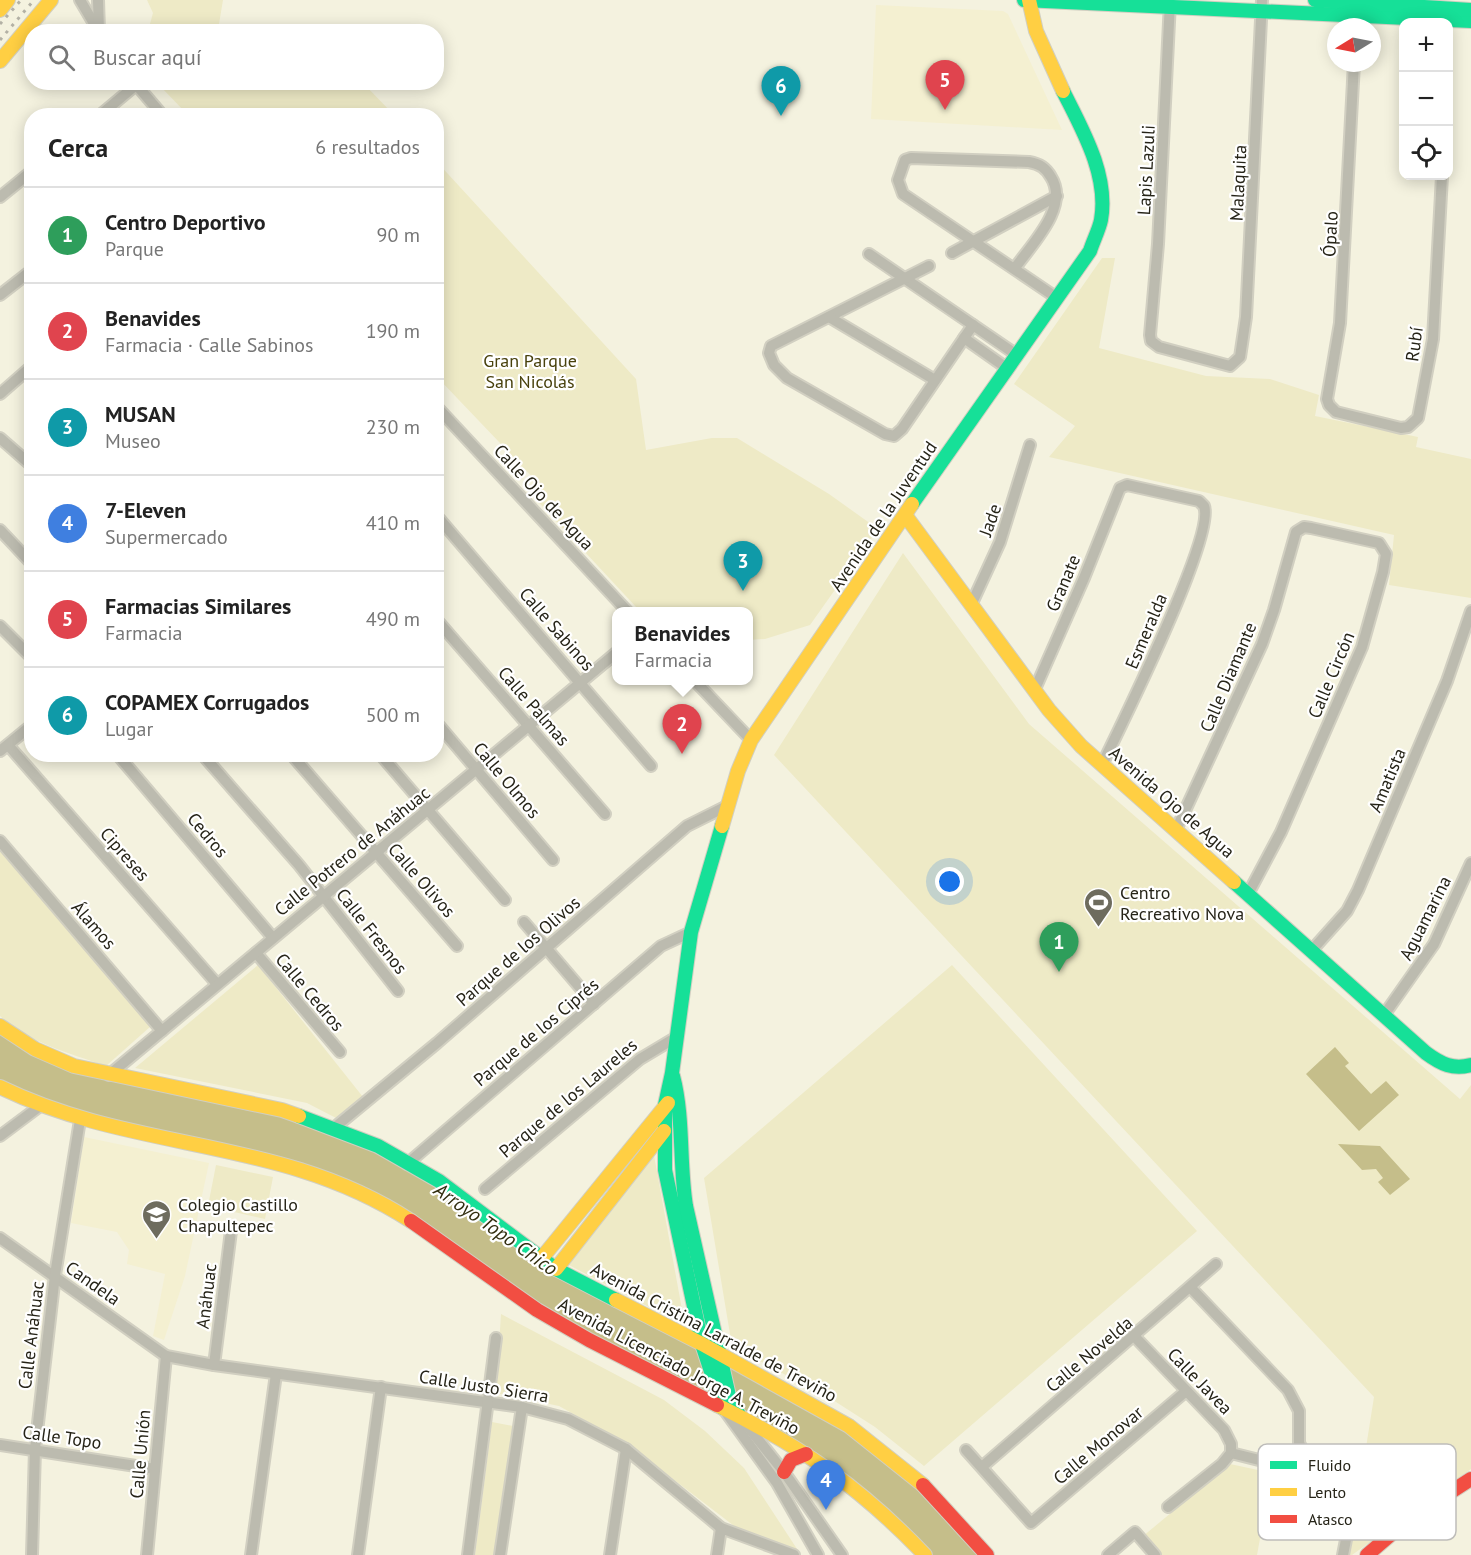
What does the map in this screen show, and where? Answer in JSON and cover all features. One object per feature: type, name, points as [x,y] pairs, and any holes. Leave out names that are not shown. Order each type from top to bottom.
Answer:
[{"type":"street","points":[[0,10],[8,0]]},
{"type":"street","points":[[31,24],[51,0]]},
{"type":"street","points":[[80,0],[95,24]]},
{"type":"street","points":[[98,0],[99,24]]},
{"type":"street","points":[[1027,0],[1262,5],[1355,15],[1447,17],[1471,21]]},
{"type":"street","name":"Avenida de la Juventud","points":[[739,1415],[723,1400],[670,1202],[665,1170],[665,1105],[672,1073],[691,932],[727,806],[752,740],[905,515],[1057,298],[1097,237],[1102,225],[1103,196],[1093,156],[1040,42],[1027,0]]},
{"type":"street","points":[[1315,0],[1355,15]]},
{"type":"street","name":"Lapis Lazuli","points":[[1170,3],[1151,341],[1159,347],[1225,365],[1234,365]]},
{"type":"street","name":"Malaquita","points":[[1234,365],[1240,357],[1251,262],[1262,5]]},
{"type":"street","points":[[1447,17],[1471,10]]},
{"type":"street","points":[[0,61],[24,32]]},
{"type":"street","name":"Ópalo","points":[[1329,405],[1344,278],[1354,72]]},
{"type":"street","points":[[108,108],[128,90]]},
{"type":"street","points":[[140,90],[156,108]]},
{"type":"street","points":[[1015,268],[1052,214],[1057,196],[1053,180],[1046,170],[1036,163],[911,158],[905,160],[898,180],[903,194],[1057,298]]},
{"type":"street","points":[[0,197],[24,178]]},
{"type":"street","name":"Rubí","points":[[1329,405],[1336,412],[1393,427],[1408,427],[1418,418],[1432,339],[1442,180]]},
{"type":"street","points":[[952,253],[1057,196]]},
{"type":"street","points":[[869,254],[1017,355]]},
{"type":"street","points":[[928,266],[771,346],[769,353],[774,365],[788,378],[885,434],[894,436],[902,429],[973,325]]},
{"type":"street","points":[[0,296],[24,276]]},
{"type":"street","points":[[829,317],[935,380]]},
{"type":"street","points":[[963,339],[1008,369]]},
{"type":"street","points":[[0,394],[24,373]]},
{"type":"street","name":"Calle Ojo de Agua","points":[[444,415],[623,607]]},
{"type":"street","points":[[0,438],[24,459]]},
{"type":"street","name":"Jade","points":[[972,603],[1000,542],[1030,445]]},
{"type":"street","name":"Granate","points":[[1035,689],[1084,578],[1120,488],[1127,485],[1199,501],[1204,506]]},
{"type":"street","name":"Esmeralda","points":[[1102,765],[1134,699],[1190,570],[1205,523],[1204,506]]},
{"type":"street","name":"Avenida Ojo de Agua","points":[[905,515],[1065,730],[1384,1016],[1441,1064],[1466,1067]]},
{"type":"street","name":"Calle Sabinos","points":[[444,524],[651,766]]},
{"type":"street","name":"Calle Circón","points":[[1248,894],[1281,832],[1362,647],[1373,615],[1384,564],[1384,547],[1371,540],[1304,527],[1296,532]]},
{"type":"street","points":[[0,530],[24,556]]},
{"type":"street","name":"Calle Diamante","points":[[1176,830],[1262,644],[1277,601],[1296,532]]},
{"type":"street","name":"Amatista","points":[[1312,950],[1347,911],[1358,890],[1447,681],[1471,611]]},
{"type":"street","points":[[0,626],[24,650]]},
{"type":"street","name":"Calle Palmas","points":[[444,628],[605,814]]},
{"type":"street","name":"Calle Potrero de Anáhuac","points":[[109,1075],[612,657]]},
{"type":"street","points":[[698,685],[752,740]]},
{"type":"street","name":"Calle Olmos","points":[[444,731],[553,860]]},
{"type":"street","points":[[4,748],[24,732]]},
{"type":"street","name":"Cipreses","points":[[4,748],[218,984]]},
{"type":"street","name":"Cedros","points":[[124,762],[273,938]]},
{"type":"street","name":"Calle Fresnos","points":[[209,762],[324,896],[398,991]]},
{"type":"street","name":"Calle Olivos","points":[[298,762],[457,946]]},
{"type":"street","points":[[387,762],[505,900]]},
{"type":"street","name":"Parque de los Olivos","points":[[334,1128],[687,826],[727,806]]},
{"type":"street","name":"Álamos","points":[[0,841],[162,1031]]},
{"type":"street","name":"Aguamarina","points":[[1384,1016],[1434,944],[1471,863]]},
{"type":"street","points":[[524,922],[594,1004]]},
{"type":"street","name":"Parque de los Ciprés","points":[[407,1164],[661,946],[691,932]]},
{"type":"street","name":"Calle Cedros","points":[[256,953],[340,1052]]},
{"type":"street","name":"Avenida Cristina Larralde de Treviño","points":[[0,1026],[52,1058],[109,1075],[282,1110],[378,1146],[439,1182],[556,1269],[712,1355],[849,1426],[884,1450],[942,1503],[987,1555]]},
{"type":"street","name":"Parque de los Laureles","points":[[485,1189],[640,1059],[675,1038]]},
{"type":"street","name":"Avenida de la Juventud","points":[[672,1073],[678,1096],[681,1177],[712,1355]]},
{"type":"street","name":"Avenida Licenciado Jorge A. Treviño","points":[[0,1087],[40,1106],[80,1120],[255,1155],[298,1168],[367,1195],[409,1220],[555,1321],[723,1400]]},
{"type":"street","points":[[541,1259],[665,1105],[678,1096]]},
{"type":"street","points":[[0,1136],[40,1106]]},
{"type":"street","name":"Calle Anáhuac","points":[[32,1555],[35,1449],[55,1275],[80,1120]]},
{"type":"street","points":[[556,1269],[664,1131]]},
{"type":"street","name":"Anáhuac","points":[[213,1365],[231,1231]]},
{"type":"street","name":"Candela","points":[[0,1238],[166,1356]]},
{"type":"street","name":"Calle Novelda","points":[[982,1466],[1135,1337],[1216,1264]]},
{"type":"street","points":[[1191,1288],[1288,1390],[1299,1411],[1300,1444]]},
{"type":"street","name":"Calle Javea","points":[[1135,1337],[1185,1392],[1224,1430],[1231,1444],[1231,1453]]},
{"type":"street","points":[[468,1555],[496,1338]]},
{"type":"street","name":"Calle Justo Sierra","points":[[166,1356],[213,1365],[522,1407],[568,1419],[626,1449],[721,1528],[794,1555]]},
{"type":"street","name":"Calle Unión","points":[[147,1555],[166,1356]]},
{"type":"street","points":[[251,1555],[276,1374]]},
{"type":"street","points":[[358,1555],[381,1387]]},
{"type":"street","name":"Calle Monovar","points":[[982,1466],[1031,1523],[1185,1392]]},
{"type":"street","points":[[723,1400],[777,1483],[818,1555]]},
{"type":"street","points":[[500,1555],[522,1407]]},
{"type":"street","points":[[739,1415],[784,1472],[842,1555]]},
{"type":"street","name":"Avenida Licenciado Jorge A. Treviño","points":[[739,1415],[819,1461],[874,1505],[925,1555]]},
{"type":"street","name":"Calle Topo","points":[[0,1445],[155,1469]]},
{"type":"street","points":[[610,1555],[626,1449]]},
{"type":"street","points":[[966,1450],[982,1466]]},
{"type":"street","points":[[1168,1507],[1222,1464],[1231,1453],[1258,1460]]},
{"type":"street","points":[[784,1472],[791,1460],[806,1454]]},
{"type":"street","points":[[1456,1489],[1471,1479]]},
{"type":"street","points":[[717,1555],[721,1528]]},
{"type":"street","points":[[1108,1555],[1135,1532],[1155,1555]]},
{"type":"street","points":[[1343,1555],[1346,1540]]},
{"type":"street","points":[[1367,1555],[1384,1540]]},
{"type":"shaded area","points":[[876,5],[1003,11],[1008,14],[1062,130],[871,119]]},
{"type":"shaded area","name":"Colegio Castillo Chapultepec","points":[[84,1137],[209,1163],[185,1276],[164,1340],[153,1336],[165,1274],[127,1264],[129,1250],[117,1232],[71,1223]]},
{"type":"green space","points":[[147,0],[223,0],[219,24],[150,24],[153,13]]},
{"type":"green space","points":[[164,90],[370,90],[387,108],[181,108]]},
{"type":"green space","name":"Gran Parque San Nicolás","points":[[444,170],[636,379],[646,450],[712,438],[737,438],[829,494],[878,529],[810,625],[765,639],[753,640],[753,607],[636,607],[530,493],[538,483],[444,384]]},
{"type":"green space","points":[[1102,258],[1115,258],[1099,348],[1206,376],[1270,379],[1319,395],[1315,416],[1418,437],[1416,447],[1471,459],[1471,598],[1389,585],[1394,535],[1049,457],[1075,426],[1014,384]]},
{"type":"green space","name":"Centro Recreativo Nova","points":[[903,553],[1029,724],[1460,1099],[1471,1085],[1471,1469],[1456,1480],[1456,1444],[1367,1444],[1374,1397],[774,755]]},
{"type":"green space","points":[[0,851],[151,1026],[106,1066],[37,1040],[0,1016]]},
{"type":"green space","points":[[258,965],[363,1097],[338,1119],[307,1103],[135,1068]]},
{"type":"green space","points":[[952,965],[1197,1231],[924,1466],[875,1427],[836,1402],[732,1346],[704,1178]]},
{"type":"green space","points":[[653,1150],[685,1326],[565,1263]]},
{"type":"green space","points":[[216,1165],[273,1177],[265,1219],[208,1206]]},
{"type":"green space","points":[[501,1314],[664,1400],[705,1431],[744,1468],[799,1552],[742,1532],[626,1443],[559,1406],[496,1393]]},
{"type":"green space","points":[[492,1422],[513,1426],[496,1555],[475,1555]]},
{"type":"green space","points":[[1230,1464],[1258,1470],[1260,1540],[1257,1555],[1161,1555],[1142,1537]]},
{"type":"green space","name":"Centro Recreativo Nova","points":[[1351,1540],[1373,1540],[1352,1555],[1349,1555]]},
{"type":"water","name":"Arroyo Topo Chico","points":[[0,1025],[35,1049],[242,1102],[378,1146],[541,1259],[884,1451],[987,1555],[925,1555],[840,1478],[664,1381],[334,1181],[131,1131],[0,1087]]},
{"type":"water","points":[[1335,1047],[1349,1063],[1345,1066],[1371,1094],[1386,1081],[1399,1095],[1359,1131],[1306,1074]]},
{"type":"water","points":[[1338,1144],[1380,1146],[1410,1179],[1390,1195],[1378,1182],[1383,1178],[1376,1169],[1362,1170]]},
{"type":"railway","points":[[0,24],[21,0]]},
{"type":"railway","points":[[0,40],[34,0]]},
{"type":"traffic: fast","points":[[1024,0],[1471,21]]},
{"type":"traffic: fast","points":[[1315,0],[1471,10]]},
{"type":"traffic: fast","points":[[912,504],[1090,251],[1097,232],[1101,220],[1102,203],[1098,169],[1063,91]]},
{"type":"traffic: fast","points":[[722,826],[691,932],[672,1073],[665,1105],[665,1170],[702,1344],[723,1408]]},
{"type":"traffic: fast","points":[[1234,882],[1426,1053],[1447,1065],[1458,1067],[1471,1065]]},
{"type":"traffic: fast","points":[[673,1076],[679,1108],[686,1206],[729,1396],[739,1415]]},
{"type":"traffic: fast","points":[[299,1116],[378,1146],[439,1181],[556,1269],[616,1300]]},
{"type":"traffic: slow","points":[[0,10],[8,0]]},
{"type":"traffic: slow","points":[[31,24],[51,0]]},
{"type":"traffic: slow","points":[[1029,0],[1036,31],[1063,91]]},
{"type":"traffic: slow","points":[[0,61],[24,32]]},
{"type":"traffic: slow","points":[[722,826],[738,771],[751,740],[912,504]]},
{"type":"traffic: slow","points":[[905,515],[1049,710],[1081,746],[1234,882]]},
{"type":"traffic: slow","points":[[0,1026],[35,1049],[74,1066],[282,1110],[299,1116]]},
{"type":"traffic: slow","points":[[0,1087],[51,1108],[103,1124],[311,1173],[362,1194],[411,1221]]},
{"type":"traffic: slow","points":[[541,1259],[668,1103]]},
{"type":"traffic: slow","points":[[556,1269],[664,1131]]},
{"type":"traffic: slow","points":[[616,1300],[702,1344],[849,1426],[923,1485]]},
{"type":"traffic: slow","points":[[717,1405],[776,1436],[853,1488],[901,1530],[925,1555]]},
{"type":"traffic: jam","points":[[411,1221],[537,1310],[589,1340],[717,1405]]},
{"type":"traffic: jam","points":[[784,1472],[791,1460],[806,1454]]},
{"type":"traffic: jam","points":[[1456,1489],[1471,1479]]},
{"type":"traffic: jam","points":[[923,1485],[987,1555]]},
{"type":"traffic: jam","points":[[1367,1555],[1384,1540]]},
{"type":"place","name":"Farmacias Similares","points":[[945,110]]},
{"type":"place","name":"COPAMEX Corrugados","points":[[781,116]]},
{"type":"place","name":"MUSAN","points":[[743,591]]},
{"type":"place","name":"Benavides","points":[[682,754]]},
{"type":"place","name":"Centro Recreativo Nova","points":[[1099,928]]},
{"type":"place","name":"Centro Deportivo","points":[[1059,972]]},
{"type":"place","name":"Colegio Castillo Chapultepec","points":[[157,1240]]},
{"type":"place","name":"7-Eleven","points":[[826,1510]]}]
